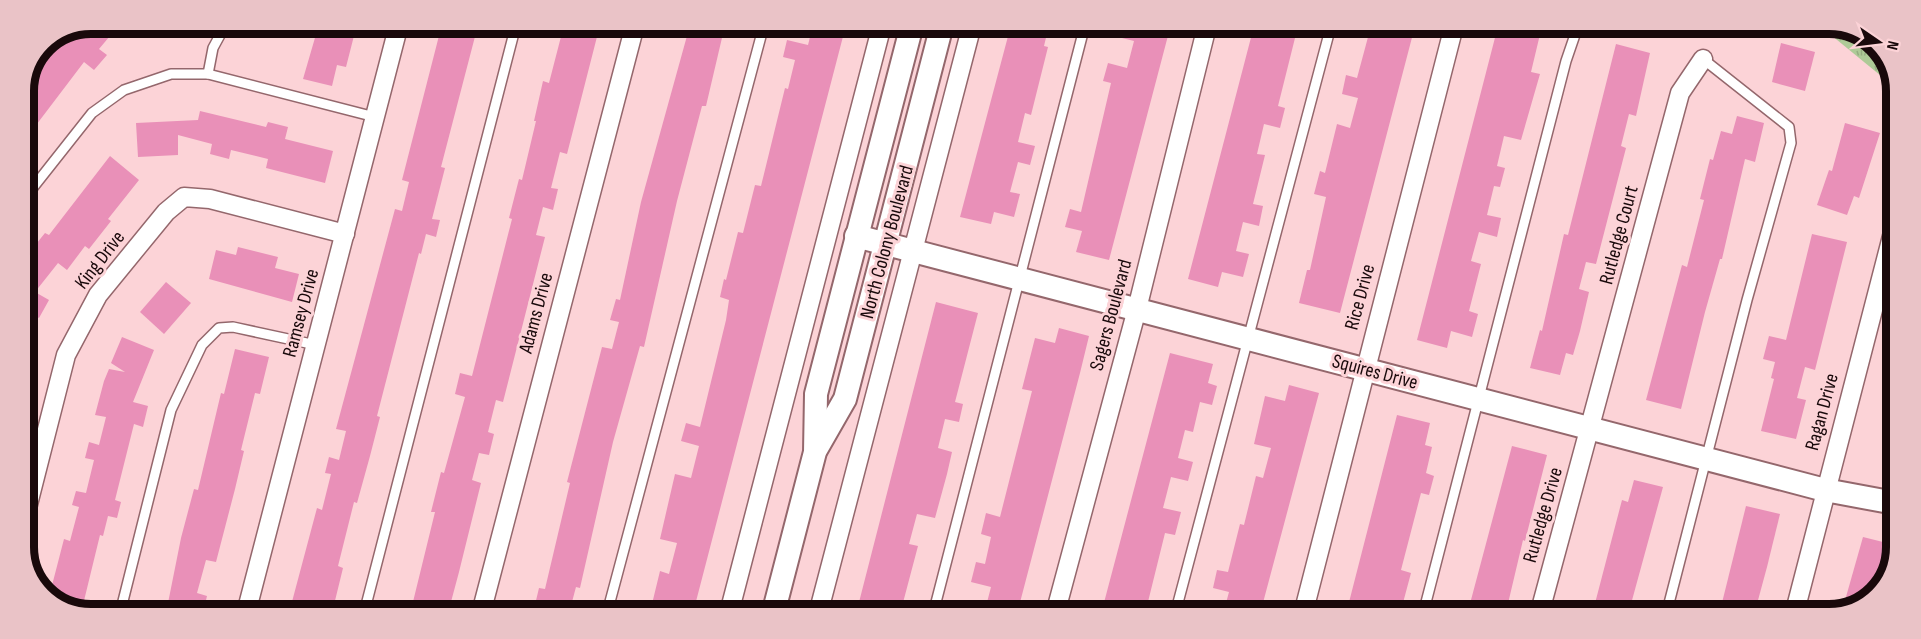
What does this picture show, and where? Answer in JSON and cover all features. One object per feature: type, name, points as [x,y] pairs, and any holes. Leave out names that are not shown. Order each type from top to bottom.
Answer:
[{"type":"street","name":"Ramsey Drive","points":[[248,604],[396,34]]},
{"type":"street","name":"Adams Drive","points":[[483,604],[633,34]]},
{"type":"street","points":[[732,604],[880,34]]},
{"type":"street","name":"North Colony Boulevard","points":[[776,604],[815,452],[816,394],[910,34]]},
{"type":"street","name":"North Colony Boulevard","points":[[815,452],[845,399],[940,34]]},
{"type":"street","points":[[821,604],[970,34]]},
{"type":"street","name":"Sagers Boulevard","points":[[1058,604],[1137,309],[1205,34]]},
{"type":"street","name":"Rice Drive","points":[[1305,604],[1452,34]]},
{"type":"street","name":"Rutledge Court","points":[[1591,428],[1680,93],[1703,59]]},
{"type":"street","name":"King Drive","points":[[35,477],[66,355],[98,295],[166,212],[184,198],[210,199],[345,234]]},
{"type":"street","points":[[829,229],[856,236]]},
{"type":"street","name":"Squires Drive","points":[[856,236],[1825,490],[1886,501]]},
{"type":"street","name":"Ragan Drive","points":[[1797,604],[1886,259]]},
{"type":"street","name":"Rutledge Drive","points":[[1542,604],[1591,428]]},
{"type":"lane","points":[[208,74],[213,48],[221,34]]},
{"type":"lane","points":[[366,604],[514,34]]},
{"type":"lane","points":[[609,604],[762,34]]},
{"type":"lane","points":[[936,604],[1083,34]]},
{"type":"lane","points":[[1178,604],[1329,34]]},
{"type":"lane","points":[[1426,604],[1477,399],[1566,61],[1575,34]]},
{"type":"lane","points":[[1669,604],[1747,300],[1791,143],[1789,127],[1703,59]]},
{"type":"lane","points":[[34,186],[92,113],[124,90],[171,74],[208,74],[375,117]]},
{"type":"lane","points":[[122,604],[171,411],[202,345],[219,328],[233,327],[316,345]]},
{"type":"green space","points":[[1830,34],[1849,38],[1849,50]]},
{"type":"green space","points":[[1876,72],[1883,72],[1885,79]]},
{"type":"building","points":[[112,34],[99,49],[107,55],[94,70],[84,62],[34,128],[36,80],[44,60],[51,51],[60,44],[80,36]]},
{"type":"building","points":[[316,34],[354,34],[346,67],[337,65],[332,86],[303,79]]},
{"type":"building","points":[[439,34],[476,34],[441,167],[445,168],[432,219],[440,220],[436,237],[426,234],[421,254],[419,253],[377,416],[380,417],[370,456],[357,503],[354,502],[338,566],[343,568],[334,604],[291,604],[317,508],[322,510],[331,474],[325,473],[329,457],[339,460],[346,431],[336,429],[395,209],[402,211],[409,182],[402,180]]},
{"type":"building","points":[[562,34],[598,34],[567,154],[560,152],[551,188],[558,189],[553,210],[543,207],[536,235],[545,237],[503,402],[496,400],[488,432],[494,434],[489,455],[479,453],[472,480],[481,483],[450,604],[412,604],[435,512],[431,512],[441,472],[444,473],[465,397],[455,394],[460,373],[472,376],[512,219],[509,218],[519,179],[522,180],[543,81],[549,83]]},
{"type":"building","points":[[688,34],[723,34],[706,106],[702,106],[677,201],[644,347],[640,346],[613,442],[580,588],[576,587],[571,604],[535,604],[539,588],[545,589],[570,483],[567,482],[602,347],[612,349],[619,322],[610,320],[616,299],[620,300],[641,202]]},
{"type":"building","points":[[811,34],[844,34],[695,604],[652,604],[660,571],[669,574],[677,543],[660,539],[675,474],[691,478],[699,446],[681,441],[686,423],[700,427],[726,320],[729,300],[720,297],[724,279],[726,280],[738,232],[743,233],[755,185],[761,186],[785,88],[788,89],[795,60],[783,57],[787,40],[808,45]]},
{"type":"building","points":[[1009,34],[1047,34],[1044,46],[1048,47],[1031,115],[1025,113],[1018,142],[1035,146],[1030,165],[1018,162],[1010,192],[1020,194],[1014,217],[994,212],[991,224],[960,217]]},
{"type":"building","points":[[1106,34],[1168,34],[1109,260],[1076,252],[1082,231],[1065,227],[1070,209],[1081,212],[1111,83],[1103,81],[1108,63],[1127,68],[1134,41]]},
{"type":"building","points":[[1252,34],[1296,34],[1278,106],[1285,108],[1280,128],[1264,124],[1257,154],[1265,155],[1253,204],[1263,206],[1259,226],[1243,222],[1236,251],[1249,254],[1243,277],[1222,272],[1218,287],[1188,279]]},
{"type":"building","points":[[1369,34],[1413,34],[1340,313],[1299,303],[1307,270],[1310,270],[1326,197],[1314,194],[1320,171],[1325,173],[1337,124],[1350,128],[1358,98],[1342,94],[1346,75],[1357,78]]},
{"type":"building","points":[[1496,34],[1540,34],[1531,72],[1540,74],[1521,140],[1504,136],[1497,166],[1505,168],[1500,187],[1494,186],[1487,215],[1501,218],[1497,237],[1479,232],[1471,261],[1481,264],[1469,311],[1478,314],[1472,337],[1451,331],[1447,348],[1417,340]]},
{"type":"building","points":[[1781,43],[1815,52],[1805,91],[1772,82]]},
{"type":"building","points":[[1616,44],[1650,53],[1636,116],[1629,114],[1621,146],[1626,148],[1596,264],[1586,262],[1579,289],[1589,292],[1580,331],[1573,355],[1566,353],[1560,375],[1530,368],[1540,330],[1542,331],[1564,234],[1568,235]]},
{"type":"building","points":[[200,111],[266,127],[268,122],[288,127],[285,139],[333,151],[325,183],[266,168],[268,159],[231,150],[229,159],[210,154],[212,144],[178,135],[178,155],[138,157],[136,123],[198,120]]},
{"type":"building","points":[[1737,116],[1764,123],[1755,162],[1745,159],[1722,259],[1720,259],[1705,312],[1681,409],[1646,400],[1682,265],[1687,267],[1704,200],[1700,199],[1710,159],[1713,160],[1721,131],[1732,134]]},
{"type":"building","points":[[1845,123],[1880,133],[1859,198],[1854,196],[1847,215],[1817,205],[1829,170],[1832,171]]},
{"type":"building","points":[[110,156],[139,180],[108,219],[111,221],[89,249],[85,246],[67,270],[58,263],[35,292],[49,300],[39,318],[34,315],[34,246],[45,233],[49,235]]},
{"type":"building","points":[[1812,234],[1847,242],[1815,370],[1805,367],[1797,398],[1806,400],[1796,439],[1761,431],[1774,379],[1771,378],[1775,362],[1763,359],[1769,336],[1786,340]]},
{"type":"building","points":[[238,247],[278,257],[275,268],[299,274],[292,302],[209,279],[216,250],[236,255]]},
{"type":"building","points":[[166,282],[191,303],[164,334],[140,312]]},
{"type":"building","points":[[936,302],[978,313],[955,402],[963,404],[959,422],[945,419],[938,448],[952,452],[947,474],[935,518],[917,514],[909,544],[918,546],[903,604],[859,604]]},
{"type":"building","points":[[1059,328],[1089,336],[1020,604],[987,604],[991,587],[971,582],[976,562],[985,564],[991,537],[981,534],[986,513],[1000,517],[1032,391],[1022,389],[1035,338],[1055,343]]},
{"type":"building","points":[[122,337],[154,350],[133,402],[148,406],[143,427],[134,424],[115,500],[121,502],[117,518],[108,516],[103,536],[100,535],[83,604],[60,595],[51,587],[64,539],[70,541],[79,507],[72,505],[76,491],[86,493],[94,460],[85,458],[89,442],[99,445],[106,417],[95,415],[104,381],[109,369],[125,372],[111,363]]},
{"type":"building","points":[[235,349],[269,357],[260,394],[255,393],[241,450],[244,451],[216,562],[206,560],[197,593],[207,596],[205,604],[168,604],[194,489],[198,490],[221,393],[224,394]]},
{"type":"building","points":[[1170,353],[1213,364],[1208,383],[1217,386],[1212,405],[1200,402],[1193,432],[1185,430],[1178,458],[1193,462],[1188,481],[1171,477],[1163,508],[1181,512],[1175,535],[1165,533],[1147,604],[1104,604]]},
{"type":"building","points":[[1289,385],[1319,393],[1263,604],[1226,604],[1229,592],[1213,588],[1217,570],[1228,572],[1240,524],[1244,525],[1256,476],[1263,478],[1271,448],[1254,444],[1265,396],[1285,401]]},
{"type":"building","points":[[1397,415],[1430,423],[1425,445],[1432,447],[1426,473],[1434,476],[1429,495],[1421,493],[1401,570],[1411,573],[1403,604],[1349,604]]},
{"type":"building","points":[[1512,446],[1547,455],[1508,604],[1470,604]]},
{"type":"building","points":[[1634,480],[1663,487],[1631,604],[1595,604],[1622,500],[1628,502]]},
{"type":"building","points":[[1746,506],[1780,514],[1757,604],[1722,604]]},
{"type":"building","points":[[1863,537],[1886,543],[1885,562],[1877,579],[1864,593],[1845,602]]}]
